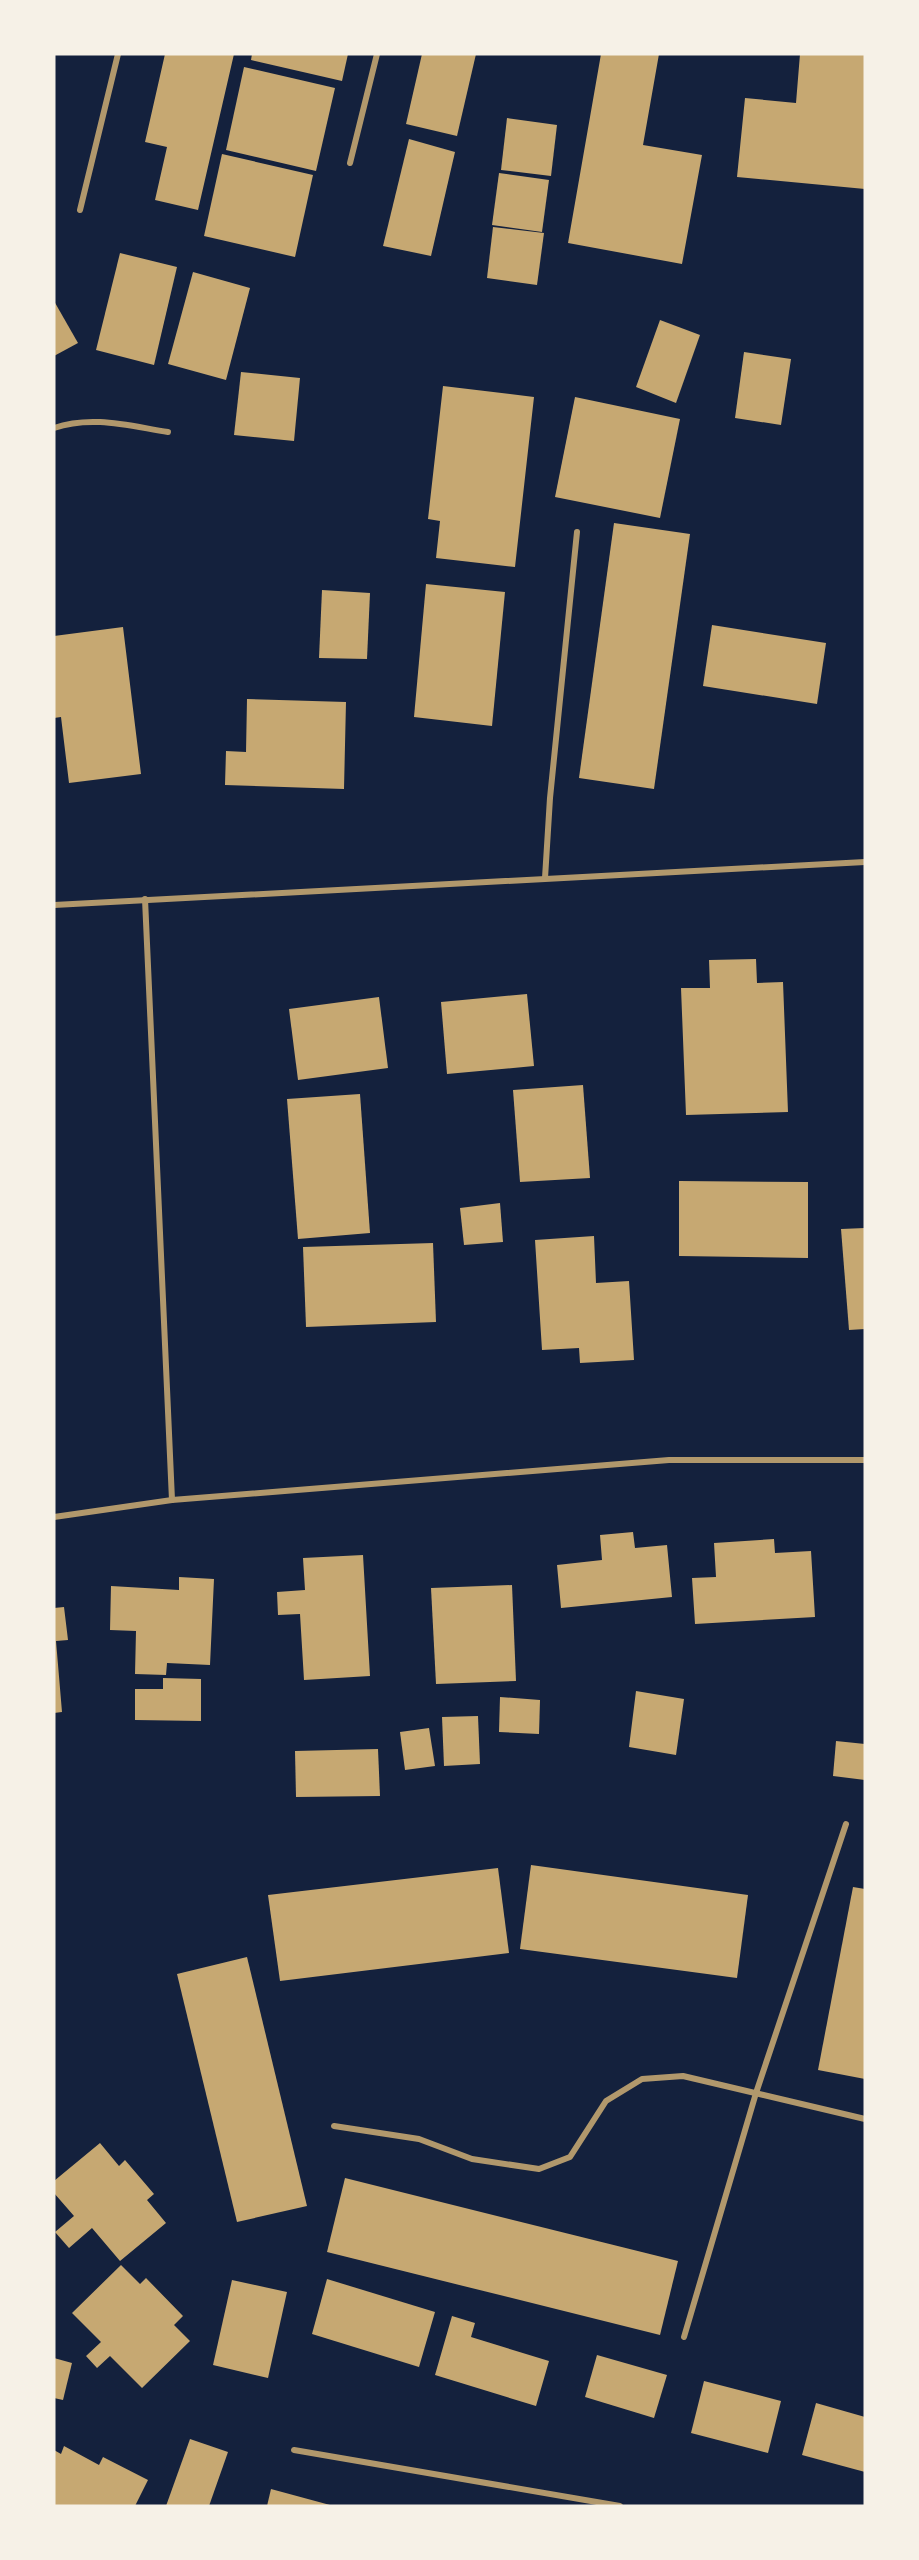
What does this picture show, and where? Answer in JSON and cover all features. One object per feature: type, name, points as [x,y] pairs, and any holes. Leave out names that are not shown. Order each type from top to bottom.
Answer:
[{"type":"street","points":[[80,210],[118,54]]},
{"type":"street","points":[[350,163],[377,54]]},
{"type":"street","points":[[54,428],[71,422],[102,421],[168,432]]},
{"type":"street","points":[[544,878],[577,532]]},
{"type":"street","points":[[54,905],[145,898],[865,862]]},
{"type":"street","points":[[145,898],[172,1500]]},
{"type":"street","points":[[54,1517],[172,1500],[669,1460],[865,1460]]},
{"type":"street","points":[[684,2337],[756,2092],[846,1824]]},
{"type":"street","points":[[334,2126],[418,2139],[472,2159],[539,2169],[570,2157],[606,2101],[642,2079],[683,2076],[865,2119]]},
{"type":"street","points":[[294,2450],[620,2506]]},
{"type":"building","points":[[165,54],[234,54],[198,210],[155,200],[167,147],[145,142]]},
{"type":"building","points":[[252,54],[348,54],[342,81],[251,60]]},
{"type":"building","points":[[422,54],[476,54],[457,136],[406,124]]},
{"type":"building","points":[[601,54],[659,54],[643,145],[702,155],[682,264],[568,243]]},
{"type":"building","points":[[800,54],[865,54],[865,189],[737,177],[745,98],[796,103]]},
{"type":"building","points":[[244,67],[335,88],[316,171],[226,150]]},
{"type":"building","points":[[507,118],[557,125],[551,176],[501,170]]},
{"type":"building","points":[[409,139],[455,152],[431,256],[383,246]]},
{"type":"building","points":[[222,154],[313,175],[295,257],[204,236]]},
{"type":"building","points":[[499,173],[549,180],[542,232],[492,225]]},
{"type":"building","points":[[493,227],[544,233],[537,285],[487,278]]},
{"type":"building","points":[[120,253],[177,267],[154,365],[96,350]]},
{"type":"building","points":[[193,272],[250,288],[226,380],[168,364]]},
{"type":"building","points":[[54,301],[78,343],[54,356]]},
{"type":"building","points":[[660,320],[700,335],[676,403],[636,387]]},
{"type":"building","points":[[744,352],[791,359],[781,425],[735,418]]},
{"type":"building","points":[[241,372],[300,378],[294,441],[234,435]]},
{"type":"building","points":[[443,386],[534,397],[515,567],[436,558],[440,521],[428,519]]},
{"type":"building","points":[[575,397],[680,419],[660,518],[555,497]]},
{"type":"building","points":[[614,523],[690,534],[654,789],[579,778]]},
{"type":"building","points":[[426,584],[505,592],[492,726],[414,717]]},
{"type":"building","points":[[322,590],[370,593],[367,659],[319,658]]},
{"type":"building","points":[[712,625],[826,643],[817,704],[703,686]]},
{"type":"building","points":[[123,627],[141,774],[69,783],[61,717],[54,718],[54,636]]},
{"type":"building","points":[[247,699],[346,702],[344,789],[225,785],[226,751],[246,752]]},
{"type":"building","points":[[756,959],[757,983],[783,982],[788,1112],[686,1115],[681,988],[710,988],[709,960]]},
{"type":"building","points":[[527,994],[534,1066],[447,1074],[441,1002]]},
{"type":"building","points":[[379,997],[388,1068],[298,1080],[289,1009]]},
{"type":"building","points":[[583,1085],[590,1178],[520,1182],[513,1090]]},
{"type":"building","points":[[360,1094],[370,1233],[298,1239],[287,1099]]},
{"type":"building","points":[[679,1181],[808,1182],[808,1258],[679,1256]]},
{"type":"building","points":[[500,1203],[503,1242],[464,1245],[460,1208]]},
{"type":"building","points":[[865,1228],[865,1329],[849,1330],[841,1229]]},
{"type":"building","points":[[594,1236],[596,1283],[629,1281],[634,1360],[580,1363],[579,1348],[542,1350],[535,1240]]},
{"type":"building","points":[[433,1243],[436,1322],[306,1327],[303,1247]]},
{"type":"building","points":[[633,1532],[635,1548],[667,1545],[672,1597],[561,1608],[557,1565],[602,1560],[600,1535]]},
{"type":"building","points":[[774,1539],[775,1553],[811,1551],[815,1617],[695,1624],[692,1578],[716,1577],[714,1543]]},
{"type":"building","points":[[363,1555],[370,1676],[304,1680],[300,1614],[278,1615],[277,1592],[305,1590],[303,1558]]},
{"type":"building","points":[[179,1577],[214,1579],[210,1665],[167,1663],[166,1675],[135,1674],[136,1631],[110,1630],[111,1586],[179,1590]]},
{"type":"building","points":[[512,1585],[516,1681],[436,1684],[431,1588]]},
{"type":"building","points":[[64,1607],[68,1640],[56,1641],[62,1712],[54,1713],[54,1608]]},
{"type":"building","points":[[163,1678],[201,1679],[201,1721],[135,1720],[135,1689],[163,1689]]},
{"type":"building","points":[[636,1691],[684,1699],[676,1755],[629,1747]]},
{"type":"building","points":[[500,1697],[540,1700],[539,1734],[499,1732]]},
{"type":"building","points":[[478,1716],[480,1764],[444,1766],[442,1717]]},
{"type":"building","points":[[429,1728],[435,1766],[405,1770],[400,1732]]},
{"type":"building","points":[[836,1741],[865,1744],[865,1780],[833,1776]]},
{"type":"building","points":[[378,1749],[380,1796],[296,1797],[295,1751]]},
{"type":"building","points":[[531,1865],[748,1895],[737,1978],[520,1949]]},
{"type":"building","points":[[498,1868],[509,1953],[280,1981],[268,1895]]},
{"type":"building","points":[[853,1887],[865,1889],[865,2079],[818,2070]]},
{"type":"building","points":[[247,1957],[307,2206],[237,2222],[177,1974]]},
{"type":"building","points":[[100,2143],[119,2166],[125,2160],[154,2194],[147,2200],[166,2223],[120,2261],[92,2228],[69,2248],[55,2232],[74,2216],[54,2193],[54,2181]]},
{"type":"building","points":[[345,2178],[678,2261],[660,2335],[327,2252]]},
{"type":"building","points":[[121,2265],[140,2284],[146,2278],[183,2316],[174,2325],[190,2341],[142,2388],[110,2356],[97,2368],[86,2356],[101,2342],[72,2313]]},
{"type":"building","points":[[327,2279],[435,2312],[419,2367],[312,2334]]},
{"type":"building","points":[[232,2280],[287,2292],[268,2378],[213,2365]]},
{"type":"building","points":[[452,2316],[475,2323],[471,2337],[549,2361],[536,2406],[435,2375]]},
{"type":"building","points":[[597,2355],[667,2375],[654,2418],[585,2397]]},
{"type":"building","points":[[54,2358],[72,2363],[63,2400],[54,2398]]},
{"type":"building","points":[[704,2381],[781,2401],[768,2453],[691,2433]]},
{"type":"building","points":[[816,2403],[865,2417],[865,2472],[802,2455]]},
{"type":"building","points":[[190,2439],[228,2452],[209,2506],[166,2506]]},
{"type":"building","points":[[64,2446],[99,2465],[103,2457],[148,2480],[135,2506],[54,2506],[54,2450],[61,2454]]},
{"type":"building","points":[[271,2489],[330,2505],[330,2506],[267,2506]]}]
